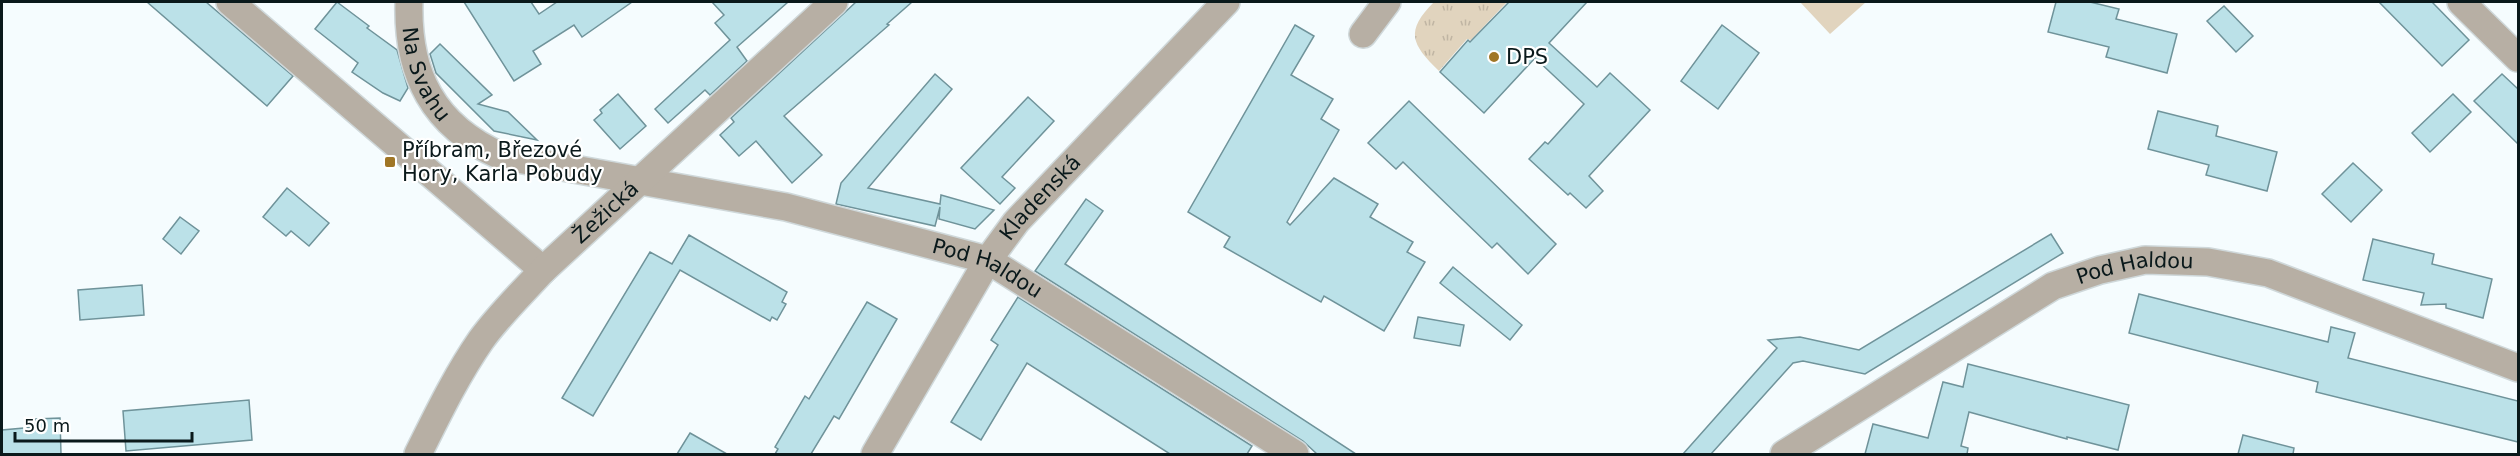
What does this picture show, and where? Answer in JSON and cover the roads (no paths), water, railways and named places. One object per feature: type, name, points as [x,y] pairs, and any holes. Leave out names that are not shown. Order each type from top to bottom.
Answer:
[{"type":"street","points":[[230,2],[543,270]]},
{"type":"street","name":"Na Svahu","points":[[409,2],[409,35],[415,63],[425,88],[440,112],[456,129],[477,145],[501,156],[637,181]]},
{"type":"street","name":"Žežická","points":[[418,454],[450,392],[482,340],[543,270],[834,2]]},
{"type":"street","name":"Kladenská","points":[[875,454],[988,260],[1016,222],[1226,2]]},
{"type":"street","points":[[1363,34],[1387,2]]},
{"type":"street","points":[[2461,2],[2518,58]]},
{"type":"street","name":"Pod Haldou","points":[[637,181],[786,207],[988,260],[1295,454]]},
{"type":"street","name":"Pod Haldou","points":[[1784,454],[2053,286],[2100,270],[2145,260],[2208,262],[2268,273],[2518,368]]},
{"type":"place","name":"DPS","points":[[1494,57]]},
{"type":"place","name":"Příbram, Březové Hory, Karla Pobudy","points":[[390,162]]}]
